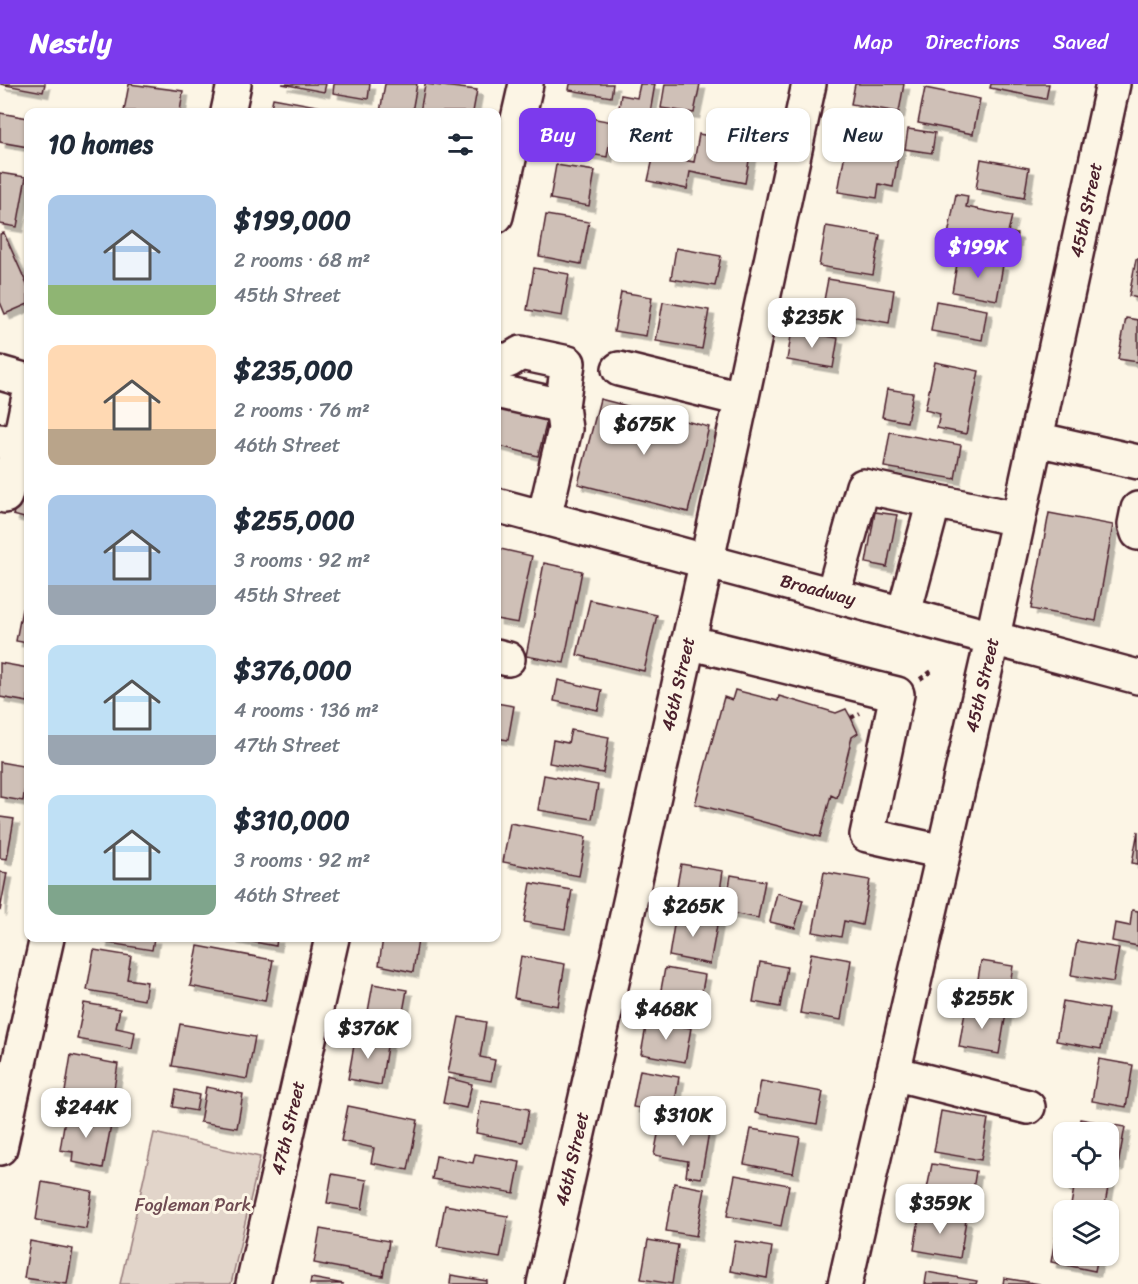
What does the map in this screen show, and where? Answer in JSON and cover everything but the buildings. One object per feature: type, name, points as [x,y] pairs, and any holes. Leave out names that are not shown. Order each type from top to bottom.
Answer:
[{"type":"street","points":[[229,108],[234,84]]},
{"type":"street","points":[[501,194],[526,84]]},
{"type":"street","name":"46th Street","points":[[544,1284],[707,560],[809,84]]},
{"type":"street","name":"45th Street","points":[[845,1284],[993,636],[1113,84]]},
{"type":"street","points":[[501,360],[508,361],[522,353],[568,363],[562,406],[565,429],[544,518]]},
{"type":"street","points":[[619,369],[741,399]]},
{"type":"street","points":[[0,374],[24,380]]},
{"type":"street","points":[[501,392],[562,406]]},
{"type":"street","points":[[5,496],[9,443],[24,410]]},
{"type":"street","points":[[1036,439],[1138,462]]},
{"type":"street","points":[[833,594],[863,486],[1018,519]]},
{"type":"street","points":[[904,613],[934,501]]},
{"type":"street","name":"Broadway","points":[[501,506],[993,636],[1138,677]]},
{"type":"street","points":[[1138,509],[1135,524],[1138,533]]},
{"type":"street","points":[[688,642],[897,694],[867,835],[943,852]]},
{"type":"street","points":[[0,1148],[46,942]]},
{"type":"street","name":"47th Street","points":[[253,1284],[331,942]]},
{"type":"street","points":[[893,1073],[1028,1107]]},
{"type":"green space","name":"Fogleman Park","points":[[154,1133],[260,1157],[231,1284],[120,1284]]}]
